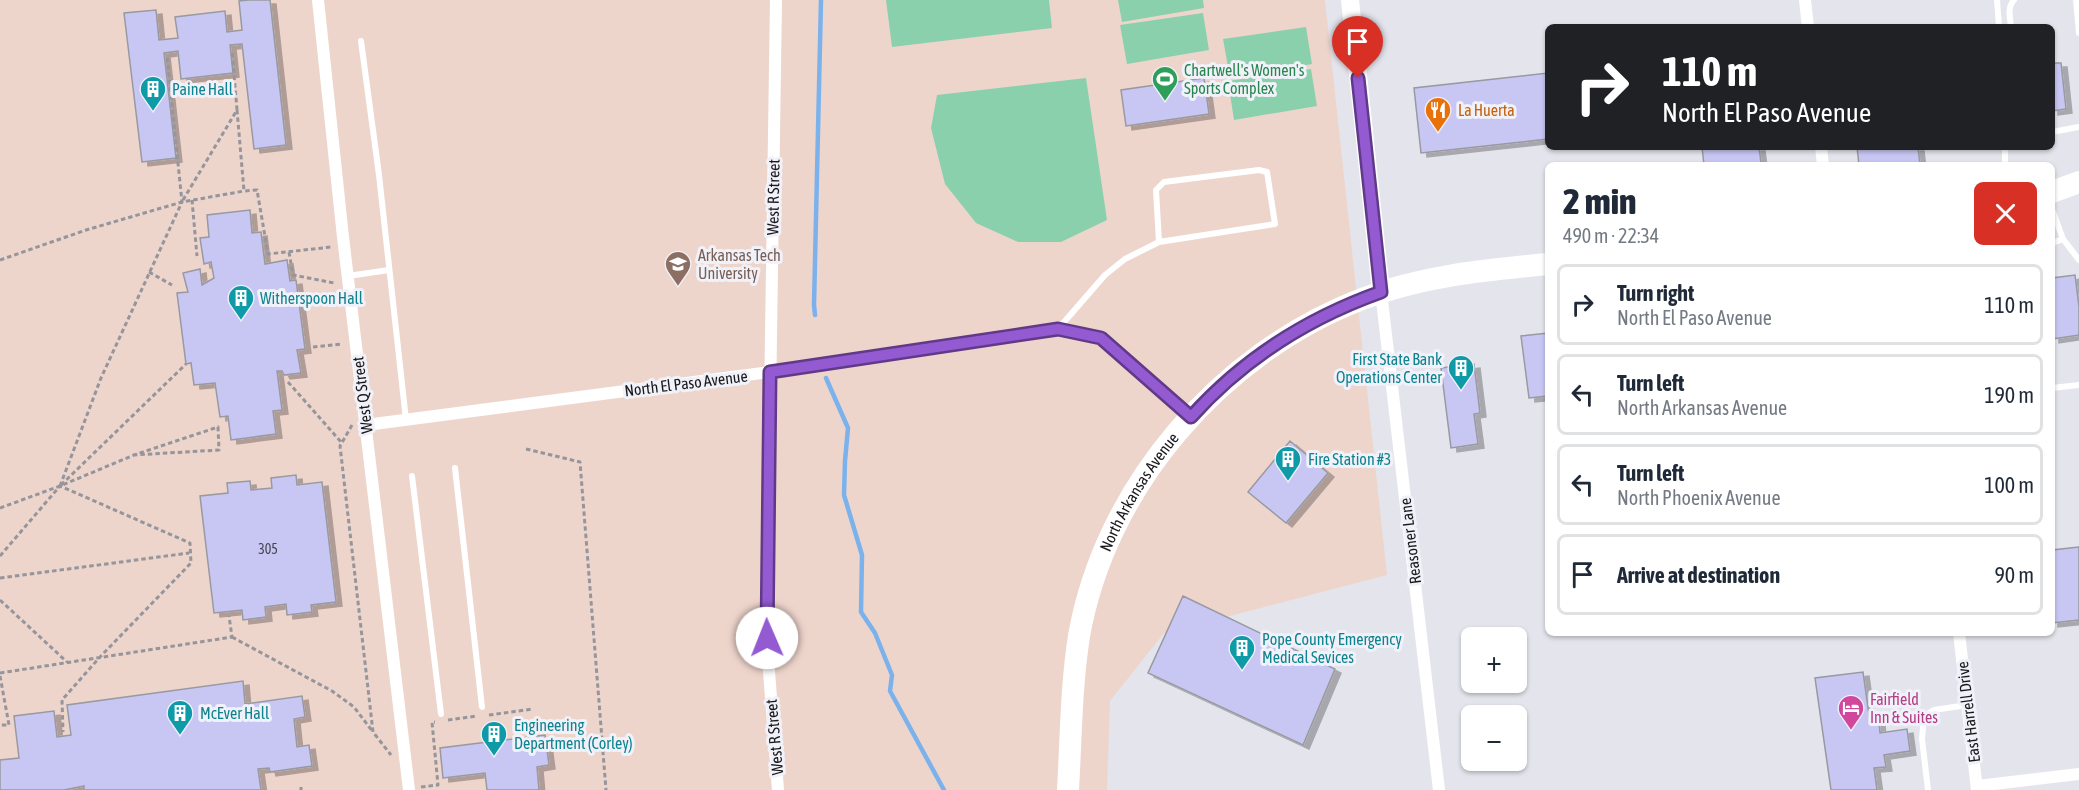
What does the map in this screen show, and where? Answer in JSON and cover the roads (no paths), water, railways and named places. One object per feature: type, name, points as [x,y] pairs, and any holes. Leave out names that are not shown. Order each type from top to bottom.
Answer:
[{"type":"highway","points":[[2055,191],[2079,182]]},
{"type":"highway","name":"North Arkansas Avenue","points":[[1068,790],[1074,680],[1080,635],[1089,598],[1112,536],[1134,494],[1154,462],[1191,417],[1231,378],[1261,354],[1292,333],[1325,315],[1381,292],[1432,277],[1545,264]]},
{"type":"street","name":"West Q Street","points":[[318,0],[341,275],[409,790]]},
{"type":"street","name":"West R Street","points":[[776,0],[768,648],[778,790]]},
{"type":"street","points":[[1350,0],[1381,292]]},
{"type":"street","points":[[1805,0],[1808,24]]},
{"type":"street","name":"Reasoner Lane","points":[[1381,292],[1439,790]]},
{"type":"street","name":"North El Paso Avenue","points":[[359,424],[406,420],[770,372],[1058,329],[1101,338],[1191,417]]},
{"type":"street","name":"East Harrell Drive","points":[[1959,636],[1977,788]]},
{"type":"street","points":[[1977,788],[2079,774]]},
{"type":"lane","points":[[1997,0],[1999,24]]},
{"type":"lane","points":[[2012,24],[2010,3],[2014,0]]},
{"type":"lane","points":[[2076,0],[2079,33]]},
{"type":"lane","points":[[362,41],[406,420]]},
{"type":"lane","points":[[2055,131],[2079,127]]},
{"type":"lane","points":[[1058,329],[1105,275],[1125,259],[1160,242],[1275,224],[1267,172],[1259,170],[1164,182],[1156,190],[1160,242]]},
{"type":"lane","points":[[2055,217],[2063,238],[2079,260]]},
{"type":"lane","points":[[2055,242],[2063,238]]},
{"type":"lane","points":[[341,275],[389,270]]},
{"type":"lane","points":[[2055,388],[2079,385]]},
{"type":"lane","points":[[455,468],[482,707]]},
{"type":"lane","points":[[412,477],[441,714]]},
{"type":"lane","points":[[1928,790],[1922,739],[1924,716],[1934,710],[1968,705]]},
{"type":"waterway","points":[[815,315],[821,0]]},
{"type":"waterway","points":[[826,378],[848,428],[844,495],[862,555],[861,612],[875,633],[892,675],[890,691],[944,790]]},
{"type":"place","name":"Chartwell's Women's Sports Complex","points":[[1165,102]]},
{"type":"place","name":"Paine Hall","points":[[153,112]]},
{"type":"place","name":"La Huerta","points":[[1438,133]]},
{"type":"place","name":"Arkansas Tech University","points":[[678,287]]},
{"type":"place","name":"Witherspoon Hall","points":[[241,321]]},
{"type":"place","name":"First State Bank Operations Center","points":[[1461,391]]},
{"type":"place","name":"Fire Station #3","points":[[1288,482]]},
{"type":"place","name":"Pope County Emergency Medical Sevices","points":[[1242,671]]},
{"type":"place","name":"Fairfield Inn & Suites","points":[[1851,731]]},
{"type":"place","name":"McEver Hall","points":[[180,736]]},
{"type":"place","name":"Engineering Department (Corley)","points":[[494,757]]}]
